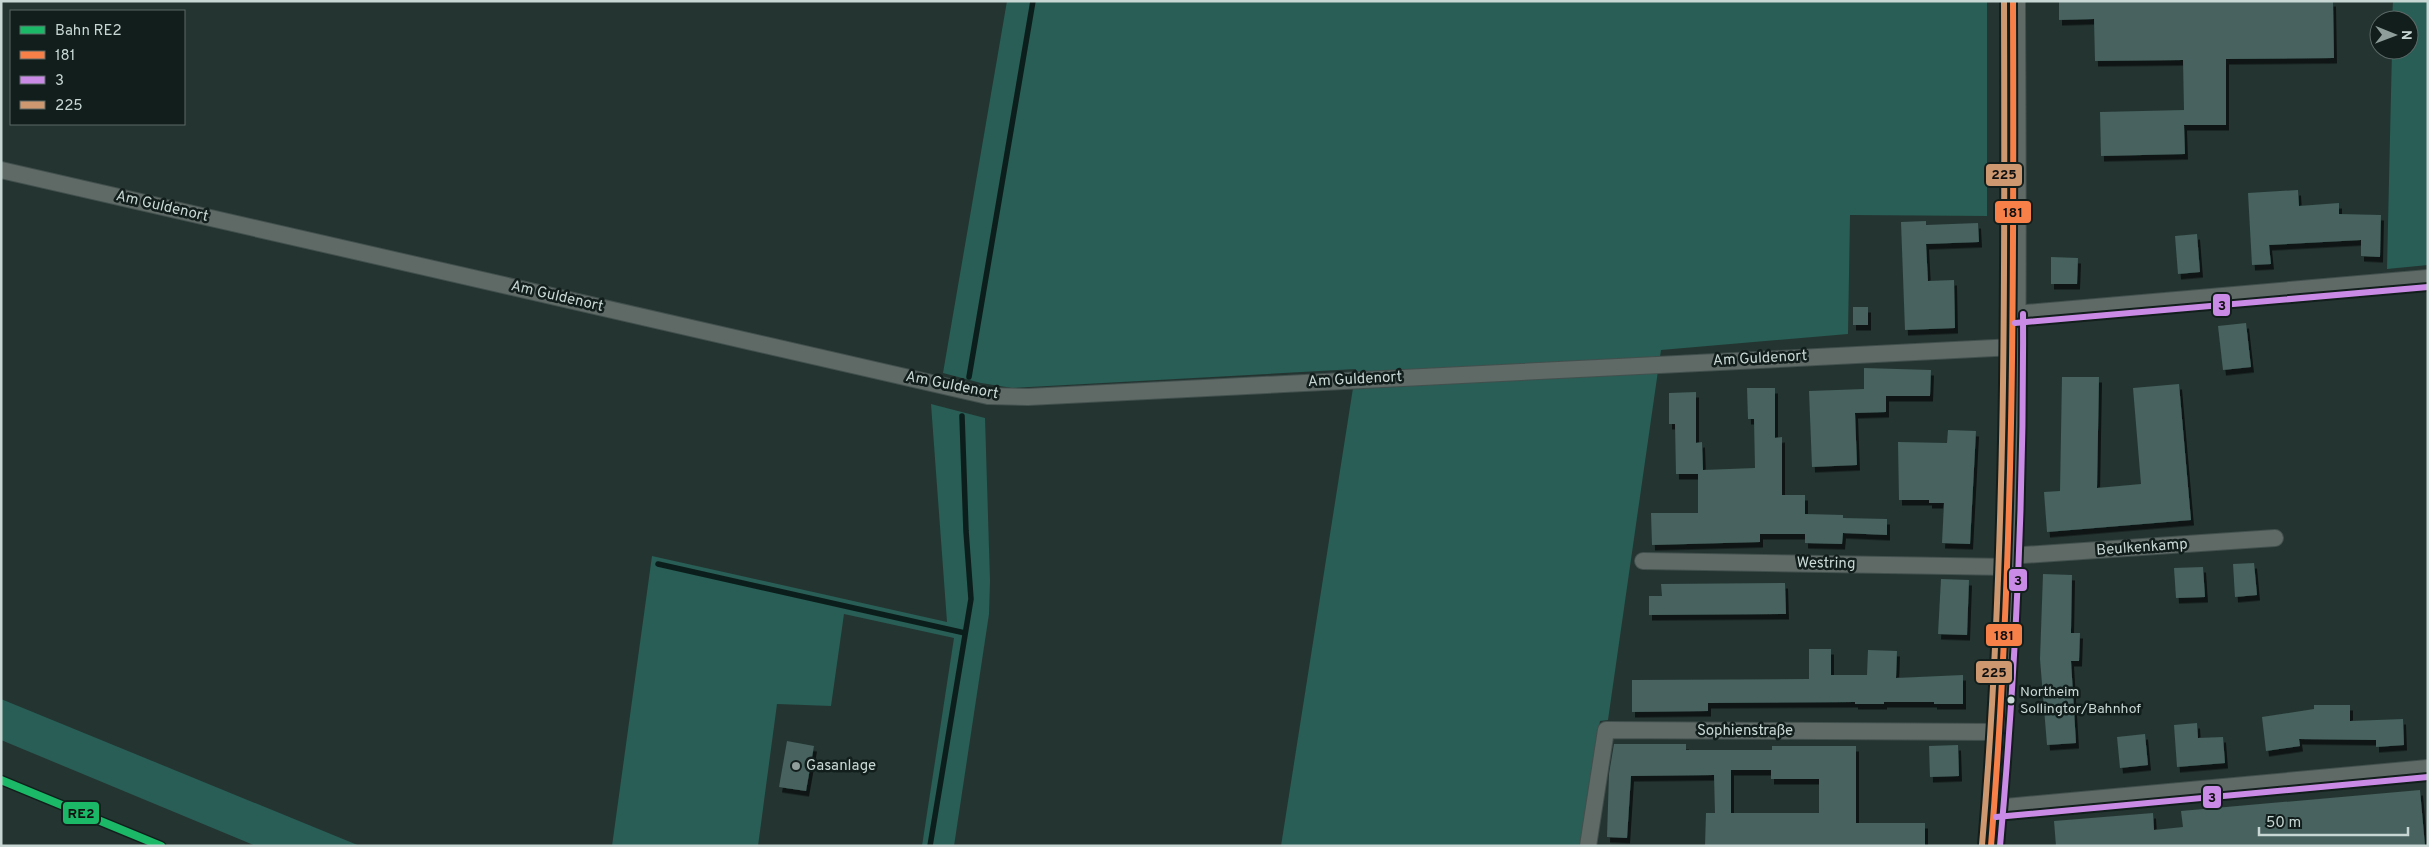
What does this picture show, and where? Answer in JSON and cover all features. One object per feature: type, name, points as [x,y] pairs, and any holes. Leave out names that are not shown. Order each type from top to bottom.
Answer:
[{"type":"main road","points":[[1991,846],[2001,732],[2009,562],[2014,347],[2014,1]]},
{"type":"street","name":"Am Guldenort","points":[[1,170],[988,396],[1028,397],[2014,347]]},
{"type":"street","points":[[2014,314],[2428,278]]},
{"type":"street","name":"Beulkenkamp","points":[[2009,562],[2275,538]]},
{"type":"street","name":"Westring","points":[[1643,562],[2009,562]]},
{"type":"street","name":"Sophienstraße","points":[[1588,846],[1606,730],[2001,732]]},
{"type":"street","points":[[1995,808],[2428,768]]},
{"type":"green space","points":[[1007,1],[1987,1],[1987,216],[1850,215],[1848,334],[1661,350],[1608,720],[1600,721],[1581,846],[1281,846],[1356,369],[1012,388],[981,383],[943,373]]},
{"type":"green space","points":[[2393,1],[2428,1],[2428,265],[2387,269],[2392,60],[2419,60],[2419,10],[2393,10]]},
{"type":"green space","points":[[931,404],[985,418],[990,581],[989,614],[954,846],[922,846],[954,638],[844,614],[831,706],[777,704],[758,846],[612,846],[652,556],[947,622]]},
{"type":"green space","points":[[1,699],[360,846],[256,846],[1,740]]},
{"type":"building","points":[[2059,1],[2333,1],[2334,58],[2226,59],[2226,125],[2184,125],[2185,154],[2101,156],[2100,112],[2184,110],[2183,60],[2095,61],[2094,19],[2059,20]]},
{"type":"building","points":[[2298,190],[2299,206],[2339,203],[2339,214],[2381,215],[2380,257],[2361,256],[2361,240],[2269,245],[2271,264],[2252,265],[2248,193]]},
{"type":"building","points":[[1926,221],[1926,225],[1978,223],[1979,242],[1926,244],[1928,281],[1954,280],[1955,328],[1905,330],[1901,222]]},
{"type":"building","points":[[2197,234],[2200,272],[2178,274],[2175,236]]},
{"type":"building","points":[[2051,257],[2078,258],[2077,284],[2051,284]]},
{"type":"building","points":[[1853,307],[1868,307],[1868,325],[1853,325]]},
{"type":"building","points":[[2246,323],[2251,367],[2223,370],[2218,326]]},
{"type":"building","points":[[1864,368],[1931,370],[1930,396],[1886,396],[1886,412],[1855,413],[1857,465],[1812,467],[1809,391],[1864,389]]},
{"type":"building","points":[[2062,377],[2099,377],[2097,488],[2141,484],[2133,388],[2179,384],[2191,520],[2047,532],[2044,492],[2060,491]]},
{"type":"building","points":[[1747,388],[1775,388],[1775,438],[1782,437],[1782,495],[1805,495],[1805,514],[1843,515],[1843,518],[1887,519],[1887,535],[1843,533],[1842,544],[1805,543],[1805,534],[1760,534],[1760,542],[1652,545],[1651,513],[1698,513],[1698,474],[1676,474],[1675,424],[1669,424],[1669,393],[1696,392],[1696,443],[1702,442],[1703,470],[1755,468],[1754,419],[1748,419]]},
{"type":"building","points":[[1948,430],[1976,431],[1970,544],[1942,543],[1944,503],[1929,503],[1929,500],[1899,500],[1898,442],[1947,443]]},
{"type":"building","points":[[2254,563],[2257,595],[2235,597],[2233,564]]},
{"type":"building","points":[[2203,567],[2205,597],[2176,598],[2174,568]]},
{"type":"building","points":[[2043,574],[2072,575],[2071,633],[2080,633],[2079,661],[2071,661],[2076,743],[2047,745],[2040,659]]},
{"type":"building","points":[[1941,579],[1969,580],[1967,635],[1938,634]]},
{"type":"building","points":[[1785,583],[1786,614],[1649,615],[1649,596],[1662,596],[1661,584]]},
{"type":"building","points":[[1809,649],[1831,649],[1831,675],[1867,675],[1868,650],[1897,651],[1896,678],[1963,675],[1963,704],[1934,704],[1934,702],[1884,702],[1884,704],[1855,704],[1855,702],[1708,703],[1708,711],[1632,712],[1632,680],[1809,679]]},
{"type":"building","points":[[2314,705],[2350,705],[2350,721],[2403,719],[2404,745],[2376,747],[2376,740],[2299,739],[2300,746],[2266,751],[2262,717],[2314,709]]},
{"type":"building","points":[[2197,723],[2198,738],[2223,737],[2225,763],[2177,767],[2174,725]]},
{"type":"building","points":[[2145,734],[2148,765],[2120,768],[2117,737]]},
{"type":"building","name":"Gasanlage","points":[[787,741],[814,746],[806,791],[779,787]]},
{"type":"building","points":[[1614,744],[1686,744],[1686,750],[1772,750],[1772,746],[1856,746],[1856,823],[1925,823],[1925,846],[1705,846],[1706,813],[1715,813],[1714,775],[1631,776],[1627,838],[1607,837],[1609,774]],"holes":[[[1731,770],[1771,770],[1771,779],[1819,779],[1819,813],[1731,813]]]},
{"type":"building","points":[[1958,745],[1959,776],[1930,777],[1929,746]]},
{"type":"building","points":[[2420,790],[2425,846],[2056,846],[2054,821],[2153,813],[2154,830],[2183,827],[2181,811]]},
{"type":"waterway","points":[[969,377],[1033,1]]},
{"type":"waterway","points":[[930,846],[971,599],[966,531],[962,416]]},
{"type":"waterway","points":[[658,564],[965,633]]},
{"type":"rail line","name":"RE2","points":[[1,780],[161,846]]},
{"type":"transit line","name":"225","points":[[1982,845],[1990,740],[2000,529],[2004,318],[2004,1]]},
{"type":"transit line","name":"181","points":[[1991,846],[2004,635],[2011,424],[2013,1]]},
{"type":"transit line","name":"3","points":[[2015,323],[2428,287]]},
{"type":"transit line","name":"3","points":[[2000,846],[2006,780],[2018,580],[2023,314]]},
{"type":"transit line","name":"3","points":[[1996,817],[2428,777]]},
{"type":"place","name":"Northeim Sollingtor/Bahnhof","points":[[2011,700]]},
{"type":"place","name":"Gasanlage","points":[[796,766]]}]
